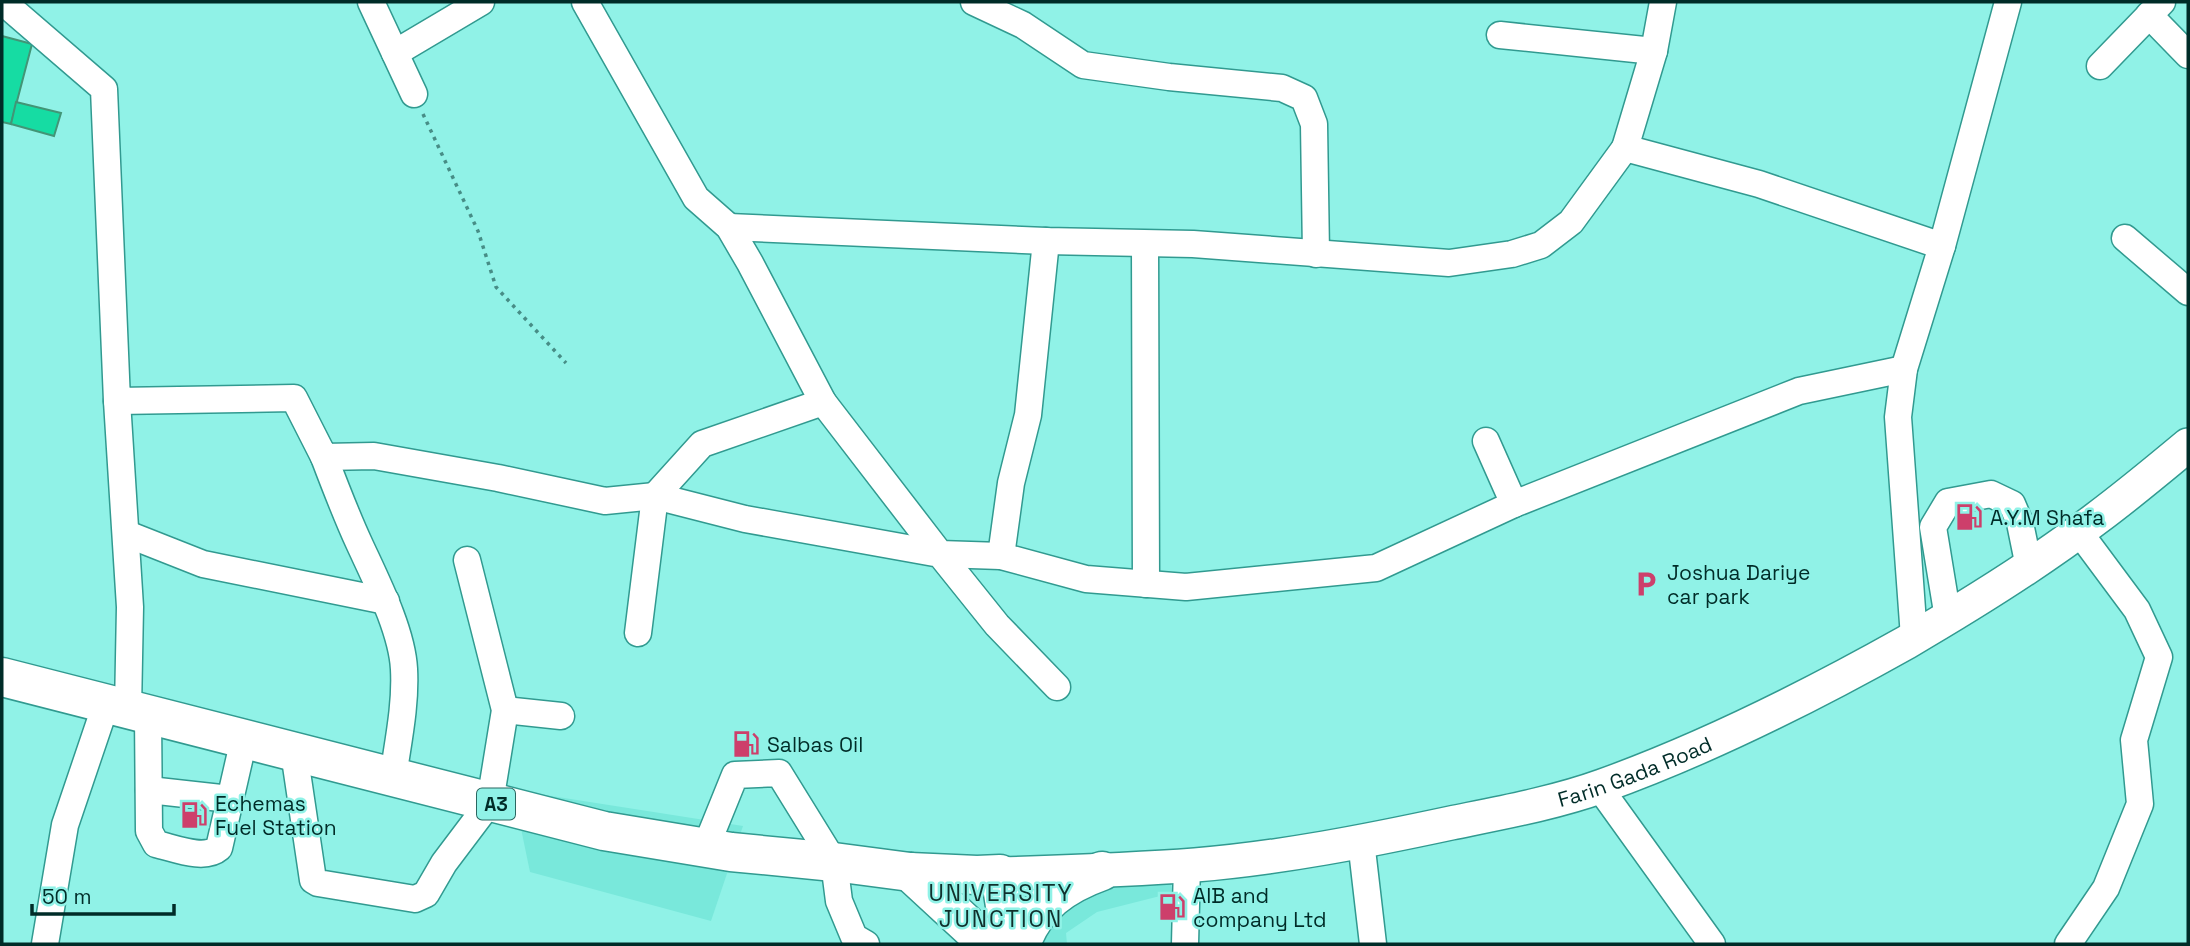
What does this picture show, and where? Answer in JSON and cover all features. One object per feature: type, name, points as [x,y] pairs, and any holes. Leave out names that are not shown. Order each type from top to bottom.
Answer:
[{"type":"highway","name":"A3","points":[[2,677],[604,831],[705,849],[910,872],[989,875]]},
{"type":"highway","points":[[1021,944],[1041,909],[1054,894],[1075,881],[1102,871]]},
{"type":"highway","points":[[910,872],[990,944]]},
{"type":"highway","points":[[989,875],[990,944]]},
{"type":"highway","points":[[989,875],[1011,944]]},
{"type":"main road","name":"Farin Gada Road","points":[[989,875],[1187,865],[1303,851],[1497,814],[1599,787],[1684,753],[1767,715],[1843,678],[1948,618],[2079,532],[2188,445]]},
{"type":"street","points":[[3,2],[104,89],[117,401],[130,607],[127,709],[149,790],[149,831],[156,844],[203,854],[212,853],[219,848],[244,739]]},
{"type":"street","points":[[371,2],[414,94]]},
{"type":"street","points":[[395,53],[481,2]]},
{"type":"street","points":[[585,2],[696,198],[729,227],[750,262],[823,402],[997,625],[1057,687]]},
{"type":"street","points":[[977,2],[1023,25],[1083,65],[1282,88],[1304,98],[1314,124],[1316,254]]},
{"type":"street","points":[[729,227],[1046,241],[1193,244],[1449,263],[1512,254],[1541,245],[1572,222],[1625,149],[1654,51],[1663,2]]},
{"type":"street","points":[[1914,637],[1898,417],[1904,369],[1942,246],[2008,2]]},
{"type":"street","points":[[2100,66],[2156,8],[2188,55]]},
{"type":"street","points":[[1500,35],[1654,51]]},
{"type":"street","points":[[1625,149],[1759,184],[1942,246]]},
{"type":"street","points":[[2124,238],[2188,292]]},
{"type":"street","points":[[1001,556],[1011,483],[1028,415],[1046,241]]},
{"type":"street","points":[[1145,244],[1146,584]]},
{"type":"street","points":[[324,457],[374,456],[498,478],[605,501],[655,496],[745,519],[940,554],[1001,556],[1086,579],[1186,587],[1376,568],[1514,504],[1799,391],[1904,369]]},
{"type":"street","points":[[117,401],[294,398],[324,457],[357,540],[386,601],[404,668],[401,724],[393,777]]},
{"type":"street","points":[[638,633],[655,496],[702,444],[823,402]]},
{"type":"street","points":[[1486,441],[1514,504]]},
{"type":"street","points":[[1948,618],[1933,527],[1948,502],[1991,494],[2012,504],[2020,523],[2029,567]]},
{"type":"street","points":[[2068,944],[2106,888],[2140,804],[2134,740],[2160,657],[2137,610],[2079,532]]},
{"type":"street","points":[[127,534],[203,564],[386,601]]},
{"type":"street","points":[[294,752],[313,880],[415,899],[426,894],[444,863],[490,802],[505,710],[467,560]]},
{"type":"street","points":[[45,944],[65,825],[127,709]]},
{"type":"street","points":[[505,710],[561,716]]},
{"type":"street","points":[[705,849],[735,775],[779,772],[834,862],[839,901],[854,937],[866,944]]},
{"type":"street","points":[[1599,787],[1712,944]]},
{"type":"street","points":[[149,790],[230,799]]},
{"type":"street","points":[[1361,841],[1373,944]]},
{"type":"street","points":[[1185,944],[1187,865]]},
{"type":"path","points":[[414,94],[478,231],[496,287],[566,363]]},
{"type":"shaded area","points":[[513,790],[743,826],[711,921],[530,872]]},
{"type":"shaded area","points":[[1170,875],[1172,893],[1097,912],[1066,933],[1067,944],[961,944],[1093,882]]},
{"type":"building","points":[[2,36],[32,44],[11,124],[2,122]]},
{"type":"building","points":[[16,102],[61,113],[54,136],[11,124]]},
{"type":"place","name":"A.Y.M Shafa","points":[[1969,517]]},
{"type":"place","name":"Joshua Dariye car park","points":[[1646,584]]},
{"type":"place","name":"Salbas Oil","points":[[746,744]]},
{"type":"place","name":"Echemas Fuel Station","points":[[194,815]]},
{"type":"place","name":"AIB and company Ltd","points":[[1172,907]]},
{"type":"district","name":"UNIVERSITY JUNCTION","points":[[1001,906]]}]
